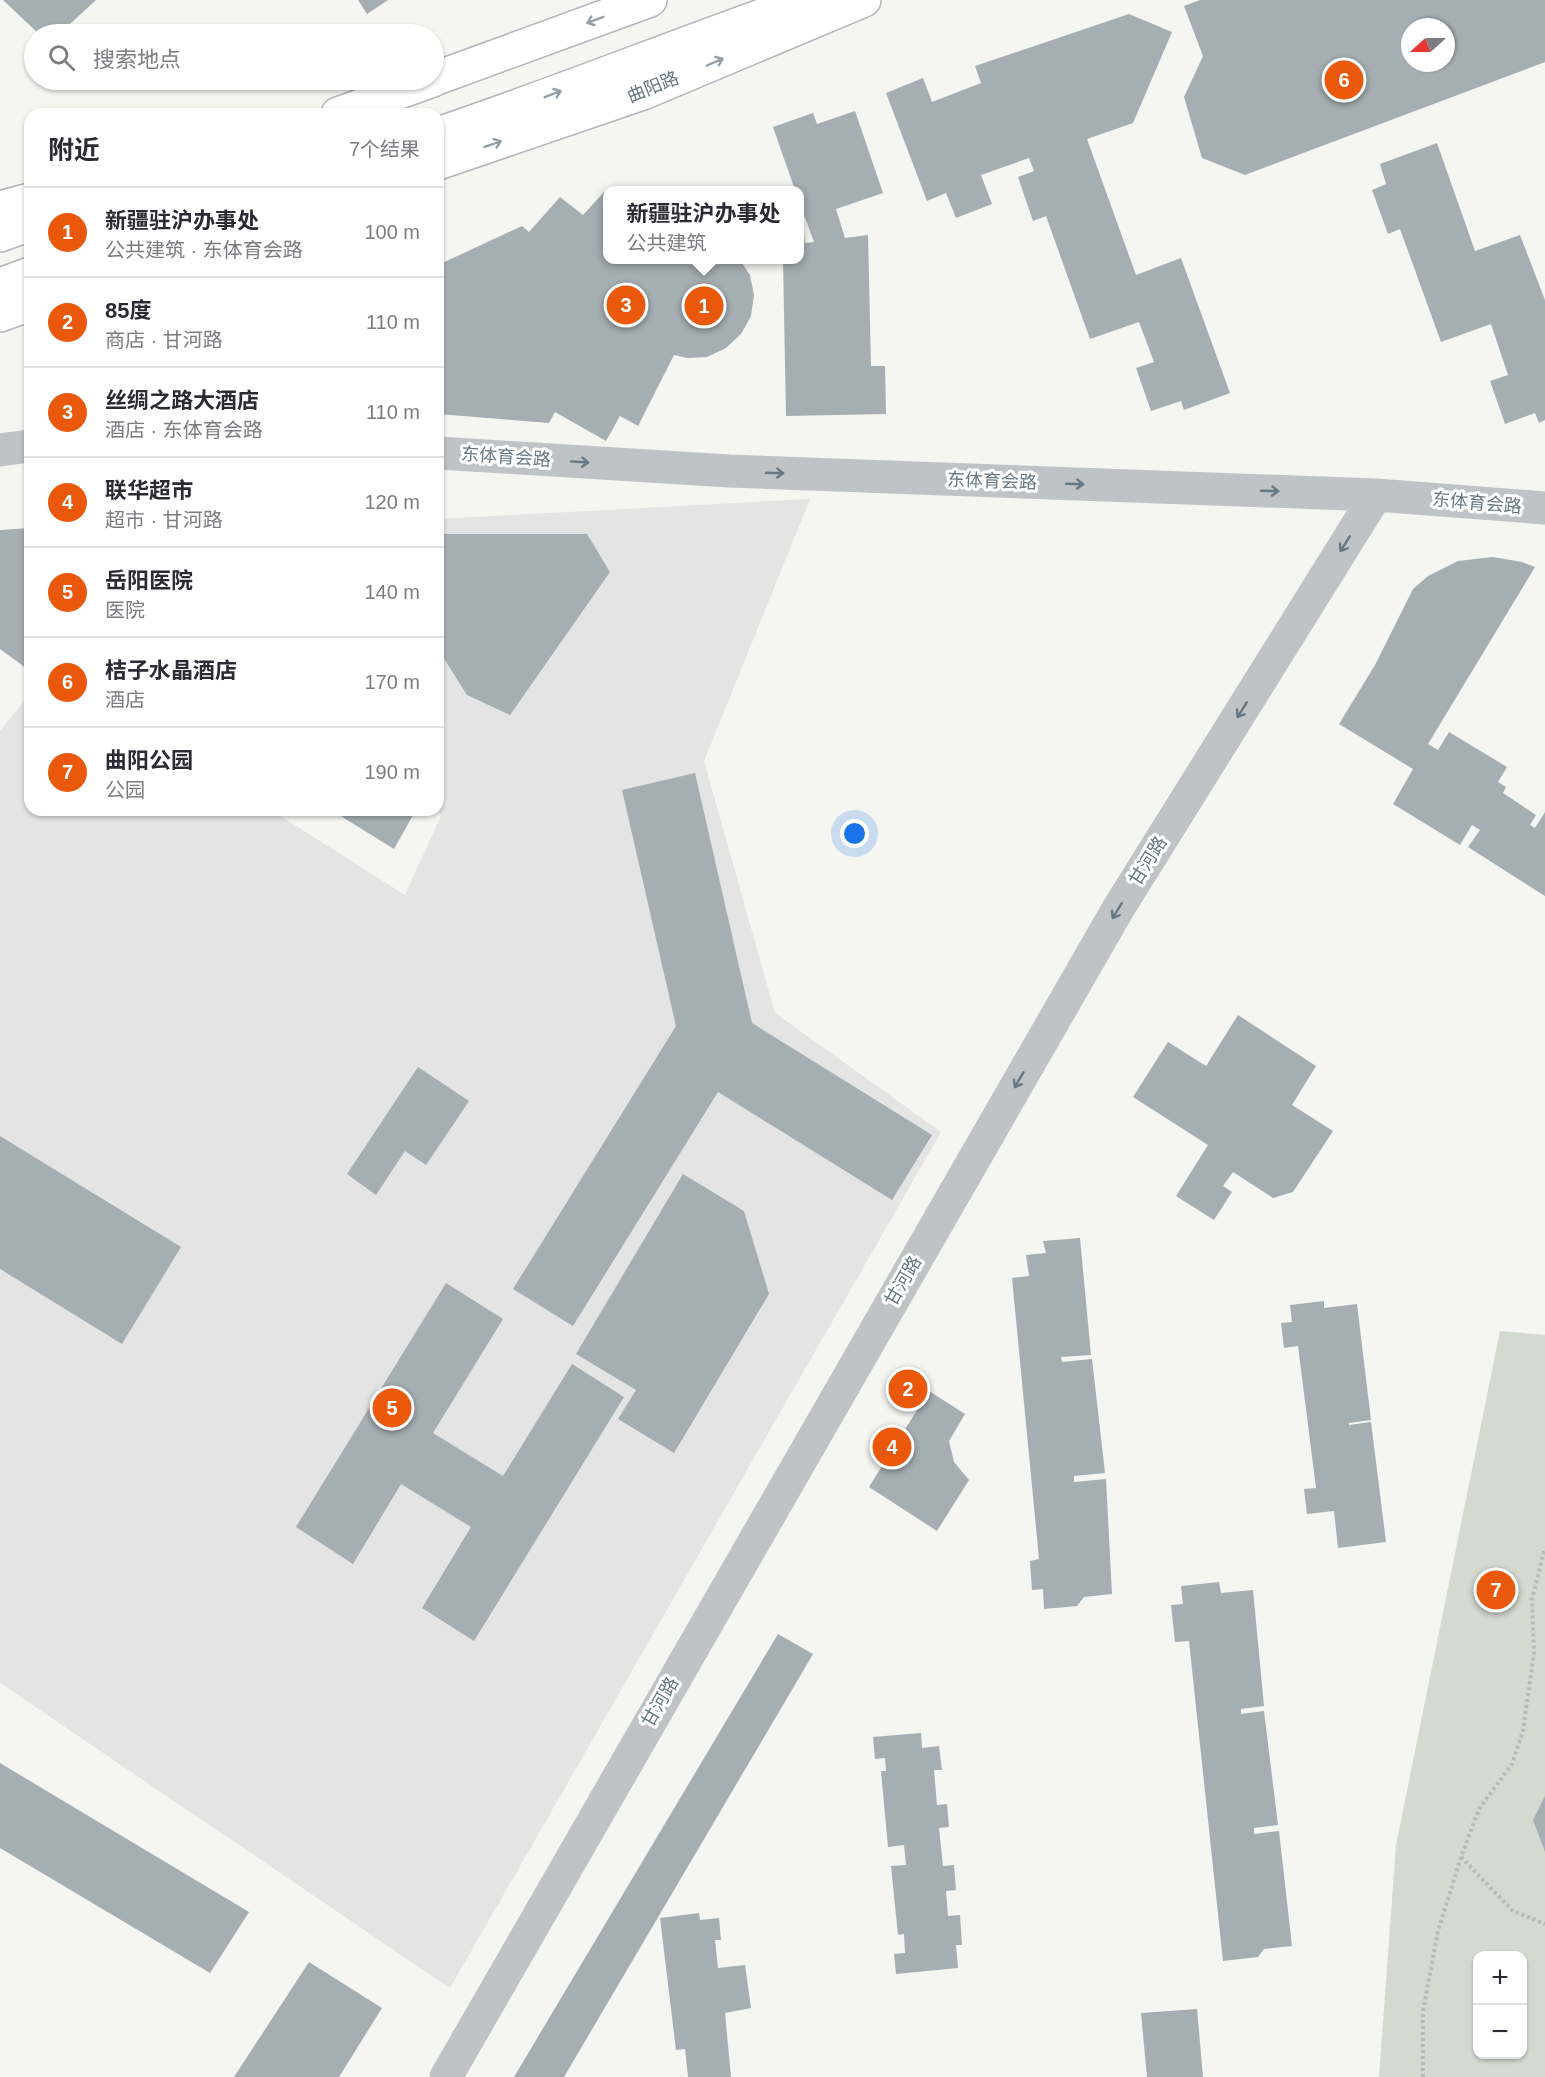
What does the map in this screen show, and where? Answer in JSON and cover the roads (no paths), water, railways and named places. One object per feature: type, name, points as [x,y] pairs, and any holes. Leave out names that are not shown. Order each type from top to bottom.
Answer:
[{"type":"main road","points":[[444,75],[650,0]]},
{"type":"main road","points":[[444,132],[527,104],[720,30],[806,0]]},
{"type":"main road","name":"曲阳路","points":[[444,161],[643,93],[864,0]]},
{"type":"main road","points":[[354,108],[403,90]]},
{"type":"main road","points":[[0,208],[24,202]]},
{"type":"main road","points":[[0,235],[24,226]]},
{"type":"main road","points":[[0,285],[24,276]]},
{"type":"main road","points":[[0,315],[24,306]]},
{"type":"street","points":[[0,450],[24,447]]},
{"type":"street","name":"东体育会路","points":[[444,453],[729,471],[1376,495],[1545,508]]},
{"type":"street","name":"甘河路","points":[[446,2077],[1118,909],[1376,495]]},
{"type":"place","name":"桔子水晶酒店","points":[[1344,80]]},
{"type":"place","name":"丝绸之路大酒店","points":[[626,305]]},
{"type":"place","name":"新疆驻沪办事处","points":[[704,306]]},
{"type":"place","name":"85度","points":[[908,1389]]},
{"type":"place","name":"岳阳医院","points":[[392,1408]]},
{"type":"place","name":"联华超市","points":[[892,1447]]},
{"type":"place","name":"曲阳公园","points":[[1496,1590]]}]
